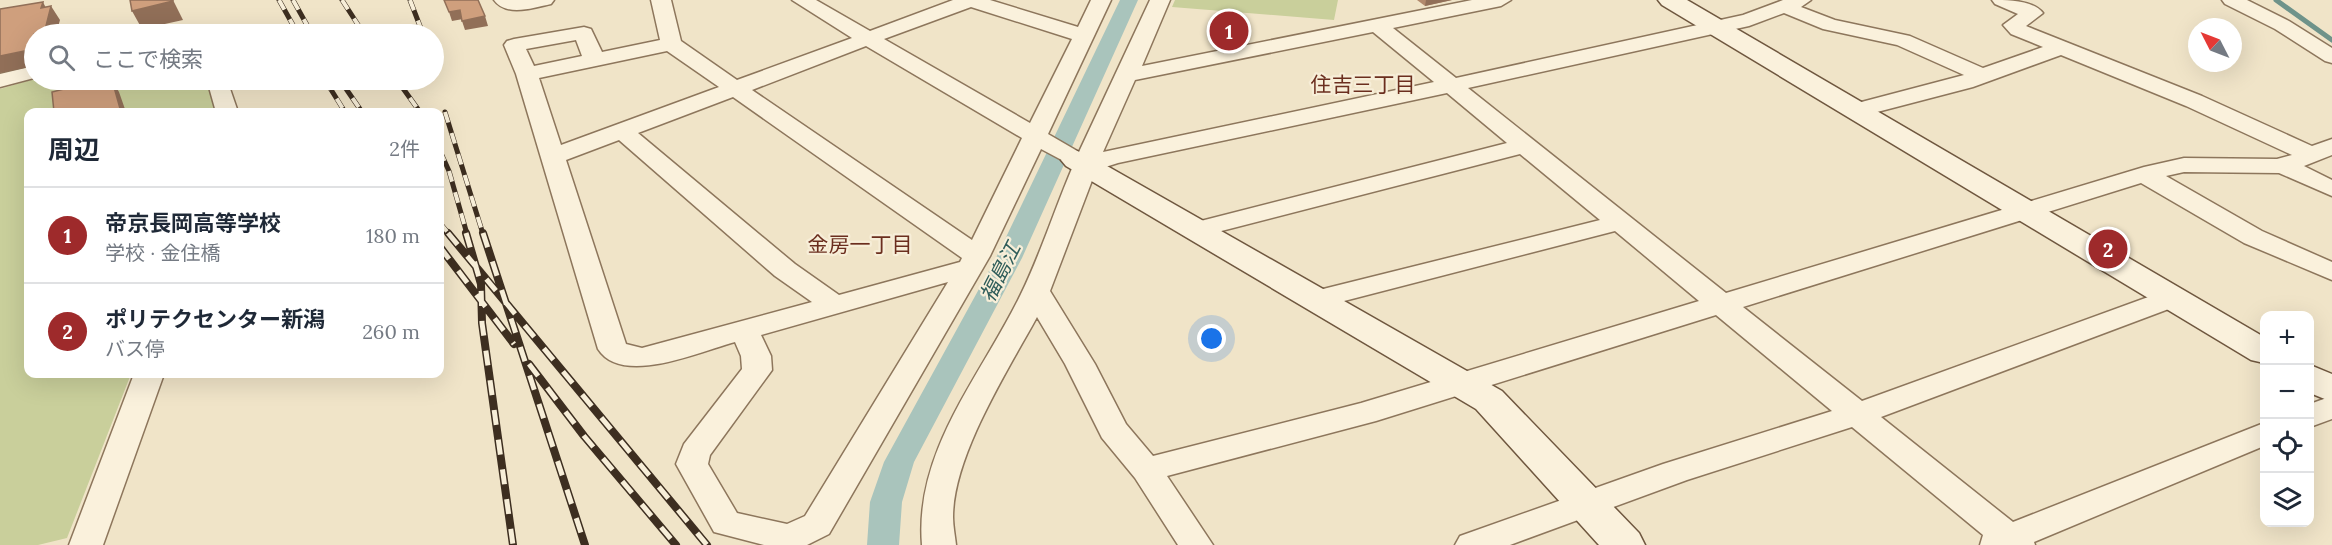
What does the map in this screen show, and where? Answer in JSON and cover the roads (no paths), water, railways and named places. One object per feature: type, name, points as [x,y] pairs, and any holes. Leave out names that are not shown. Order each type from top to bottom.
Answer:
[{"type":"street","points":[[504,0],[511,5],[544,0]]},
{"type":"street","points":[[661,0],[672,44],[973,262]]},
{"type":"street","points":[[802,0],[1489,400],[1624,545]]},
{"type":"street","points":[[552,157],[971,0],[1083,36]]},
{"type":"street","points":[[744,329],[756,356],[757,370],[695,452],[692,464],[726,523],[790,538],[817,525],[973,262],[1039,138],[1101,0]]},
{"type":"street","points":[[939,545],[936,534],[938,499],[948,464],[967,422],[1036,291],[1081,163],[1127,75],[1160,0]]},
{"type":"street","points":[[1127,75],[1501,0]]},
{"type":"street","points":[[1670,0],[2260,349]]},
{"type":"street","points":[[2002,0],[2033,13],[2013,25],[2018,30],[2322,151]]},
{"type":"street","points":[[2232,0],[2282,25],[2332,57]]},
{"type":"street","points":[[1081,163],[1452,86],[1749,20],[1793,3],[1830,25],[1911,42],[1983,76]]},
{"type":"street","points":[[1377,25],[1858,414],[2005,542],[2260,436]]},
{"type":"street","points":[[672,44],[594,60],[584,33],[514,45],[527,74],[613,349],[624,356],[642,358],[834,305],[973,262]]},
{"type":"street","points":[[1858,110],[1983,76],[2060,48]]},
{"type":"street","points":[[0,81],[24,75]]},
{"type":"street","points":[[220,90],[226,108]]},
{"type":"street","points":[[623,132],[786,270],[834,305]]},
{"type":"street","points":[[1198,229],[1526,145]]},
{"type":"street","points":[[1146,470],[1365,413],[2023,209],[2144,174],[2184,165],[2259,167],[2282,165],[2322,151]]},
{"type":"street","points":[[2282,165],[2332,189]]},
{"type":"street","points":[[2144,174],[2253,237],[2332,272]]},
{"type":"street","points":[[1317,299],[1621,222]]},
{"type":"street","points":[[1036,291],[1080,364],[1113,430],[1146,470],[1196,545]]},
{"type":"street","points":[[1472,545],[1675,472],[1858,414],[2172,298]]},
{"type":"street","points":[[86,545],[148,378]]},
{"type":"street","points":[[2314,379],[2332,390]]},
{"type":"street","points":[[2314,414],[2332,407]]},
{"type":"waterway","name":"福島江","points":[[883,545],[886,502],[899,462],[1009,258],[1129,0]]},
{"type":"waterway","points":[[2276,0],[2332,40]]},
{"type":"railway","points":[[279,0],[292,24]]},
{"type":"railway","points":[[293,0],[306,24]]},
{"type":"railway","points":[[342,0],[358,24]]},
{"type":"railway","points":[[410,0],[419,24]]},
{"type":"railway","points":[[331,90],[342,108]]},
{"type":"railway","points":[[347,90],[359,108]]},
{"type":"railway","points":[[404,90],[417,108]]},
{"type":"railway","points":[[445,112],[483,234]]},
{"type":"railway","points":[[444,160],[467,234]]},
{"type":"railway","points":[[444,228],[449,234]]},
{"type":"railway","points":[[448,233],[476,267]]},
{"type":"railway","points":[[466,233],[476,267]]},
{"type":"railway","points":[[483,233],[506,303]]},
{"type":"railway","points":[[444,252],[481,301]]},
{"type":"railway","points":[[476,267],[506,303]]},
{"type":"railway","points":[[476,267],[481,284],[481,301]]},
{"type":"railway","points":[[481,301],[514,344]]},
{"type":"railway","points":[[481,301],[482,323],[513,545]]},
{"type":"railway","points":[[506,303],[707,545]]},
{"type":"railway","points":[[506,303],[585,545]]},
{"type":"railway","points":[[529,364],[584,436],[676,545]]},
{"type":"place","name":"帝京長岡高等学校","points":[[1229,31]]},
{"type":"place","name":"ポリテクセンター新潟","points":[[2108,249]]},
{"type":"district","name":"住吉三丁目","points":[[1363,84]]},
{"type":"district","name":"金房一丁目","points":[[860,244]]}]
